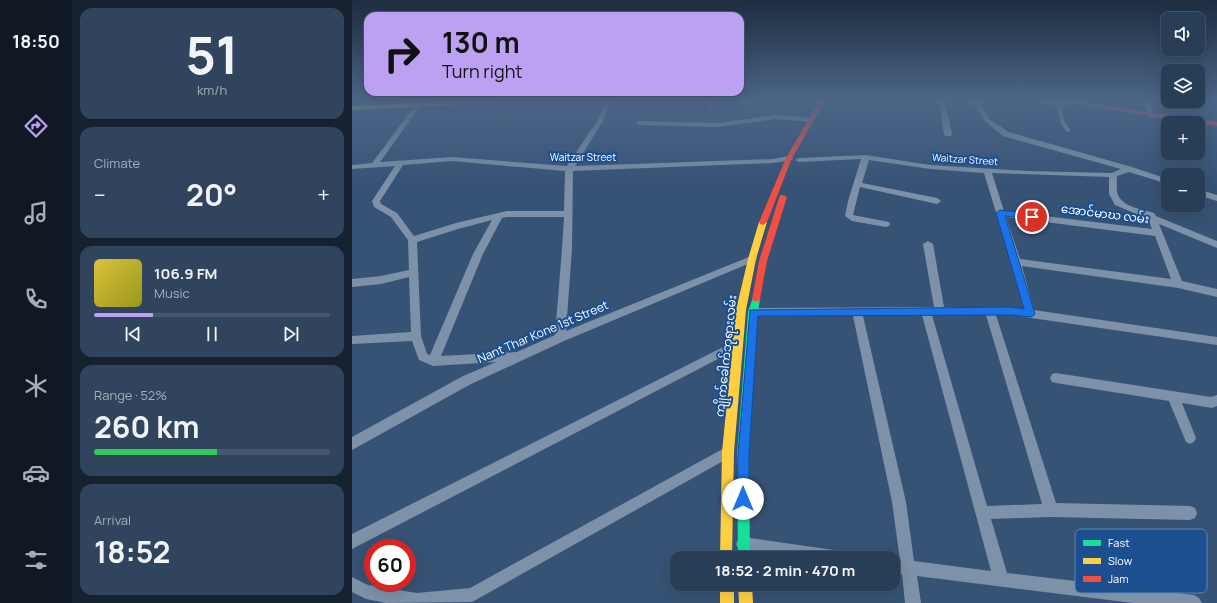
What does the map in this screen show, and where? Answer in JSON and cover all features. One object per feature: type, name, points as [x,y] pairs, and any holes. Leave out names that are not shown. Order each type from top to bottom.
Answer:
[{"type":"main road","name":"ကျိုက်ခေါက်ဘုရားလမ်း","points":[[726,551],[728,452],[741,310],[752,259],[766,215],[789,158],[806,129]]},
{"type":"main road","name":"ကျိုက်ခေါက်ဘုရားလမ်း","points":[[744,551],[743,454],[753,312],[763,261],[776,216],[799,160],[816,129]]},
{"type":"main road","points":[[727,591],[727,603]]},
{"type":"main road","points":[[745,591],[746,603]]},
{"type":"street","points":[[374,166],[401,129]]},
{"type":"street","points":[[560,338],[566,268],[569,169],[595,129]]},
{"type":"street","points":[[947,129],[948,134]]},
{"type":"street","points":[[999,129],[1006,134],[1129,168],[1161,179]]},
{"type":"street","points":[[866,157],[852,201],[850,217],[886,224]]},
{"type":"street","name":"Waitzar Street","points":[[799,160],[866,157],[930,168],[1113,175],[1129,168]]},
{"type":"street","name":"Waitzar Street","points":[[352,167],[452,160],[569,169],[766,161],[789,158]]},
{"type":"street","points":[[401,163],[376,201],[377,205],[394,215],[412,240],[416,336],[423,357],[433,361],[522,355]]},
{"type":"street","points":[[987,171],[1016,262],[1030,314]]},
{"type":"street","points":[[1113,175],[1113,194],[1118,203],[1152,216],[1217,245]]},
{"type":"street","points":[[857,184],[937,201]]},
{"type":"street","points":[[1205,194],[1217,198]]},
{"type":"street","name":"အောင်မာဃ လမ်း","points":[[1000,213],[1158,233]]},
{"type":"street","points":[[412,240],[456,226],[507,214],[568,214]]},
{"type":"street","points":[[433,361],[478,254],[499,216]]},
{"type":"street","points":[[1152,216],[1178,284]]},
{"type":"street","points":[[928,244],[940,311]]},
{"type":"street","name":"Nant Thar Kone 1st Street","points":[[352,444],[467,380],[560,338],[752,259]]},
{"type":"street","points":[[1016,262],[1178,284],[1217,293]]},
{"type":"street","points":[[352,283],[381,280],[414,272]]},
{"type":"street","points":[[990,311],[1051,510]]},
{"type":"street","points":[[753,312],[1010,311],[1217,341]]},
{"type":"street","points":[[857,312],[899,502],[913,603]]},
{"type":"street","points":[[926,312],[1002,579]]},
{"type":"street","points":[[352,340],[416,336]]},
{"type":"street","points":[[352,542],[737,344]]},
{"type":"street","points":[[1056,378],[1212,403],[1217,400]]},
{"type":"street","points":[[1172,396],[1190,438]]},
{"type":"street","points":[[352,584],[366,592],[417,601],[472,595],[728,452]]},
{"type":"street","points":[[984,513],[1051,510],[1190,513]]},
{"type":"street","points":[[743,544],[792,551]]},
{"type":"street","points":[[900,567],[1075,588]]},
{"type":"street","points":[[1114,593],[1194,603]]},
{"type":"traffic: fast","points":[[744,551],[743,454],[753,312],[756,299]]},
{"type":"traffic: slow","points":[[726,551],[728,452],[741,310],[752,259],[763,222]]},
{"type":"traffic: slow","points":[[727,591],[727,603]]},
{"type":"traffic: slow","points":[[745,591],[746,603]]},
{"type":"traffic: jam","points":[[763,222],[789,158],[806,129]]},
{"type":"traffic: jam","points":[[756,299],[763,261],[783,197]]},
{"type":"route","points":[[743,499],[743,454],[753,312],[1010,311],[1030,314],[1016,262],[1000,213],[1032,217]]}]
